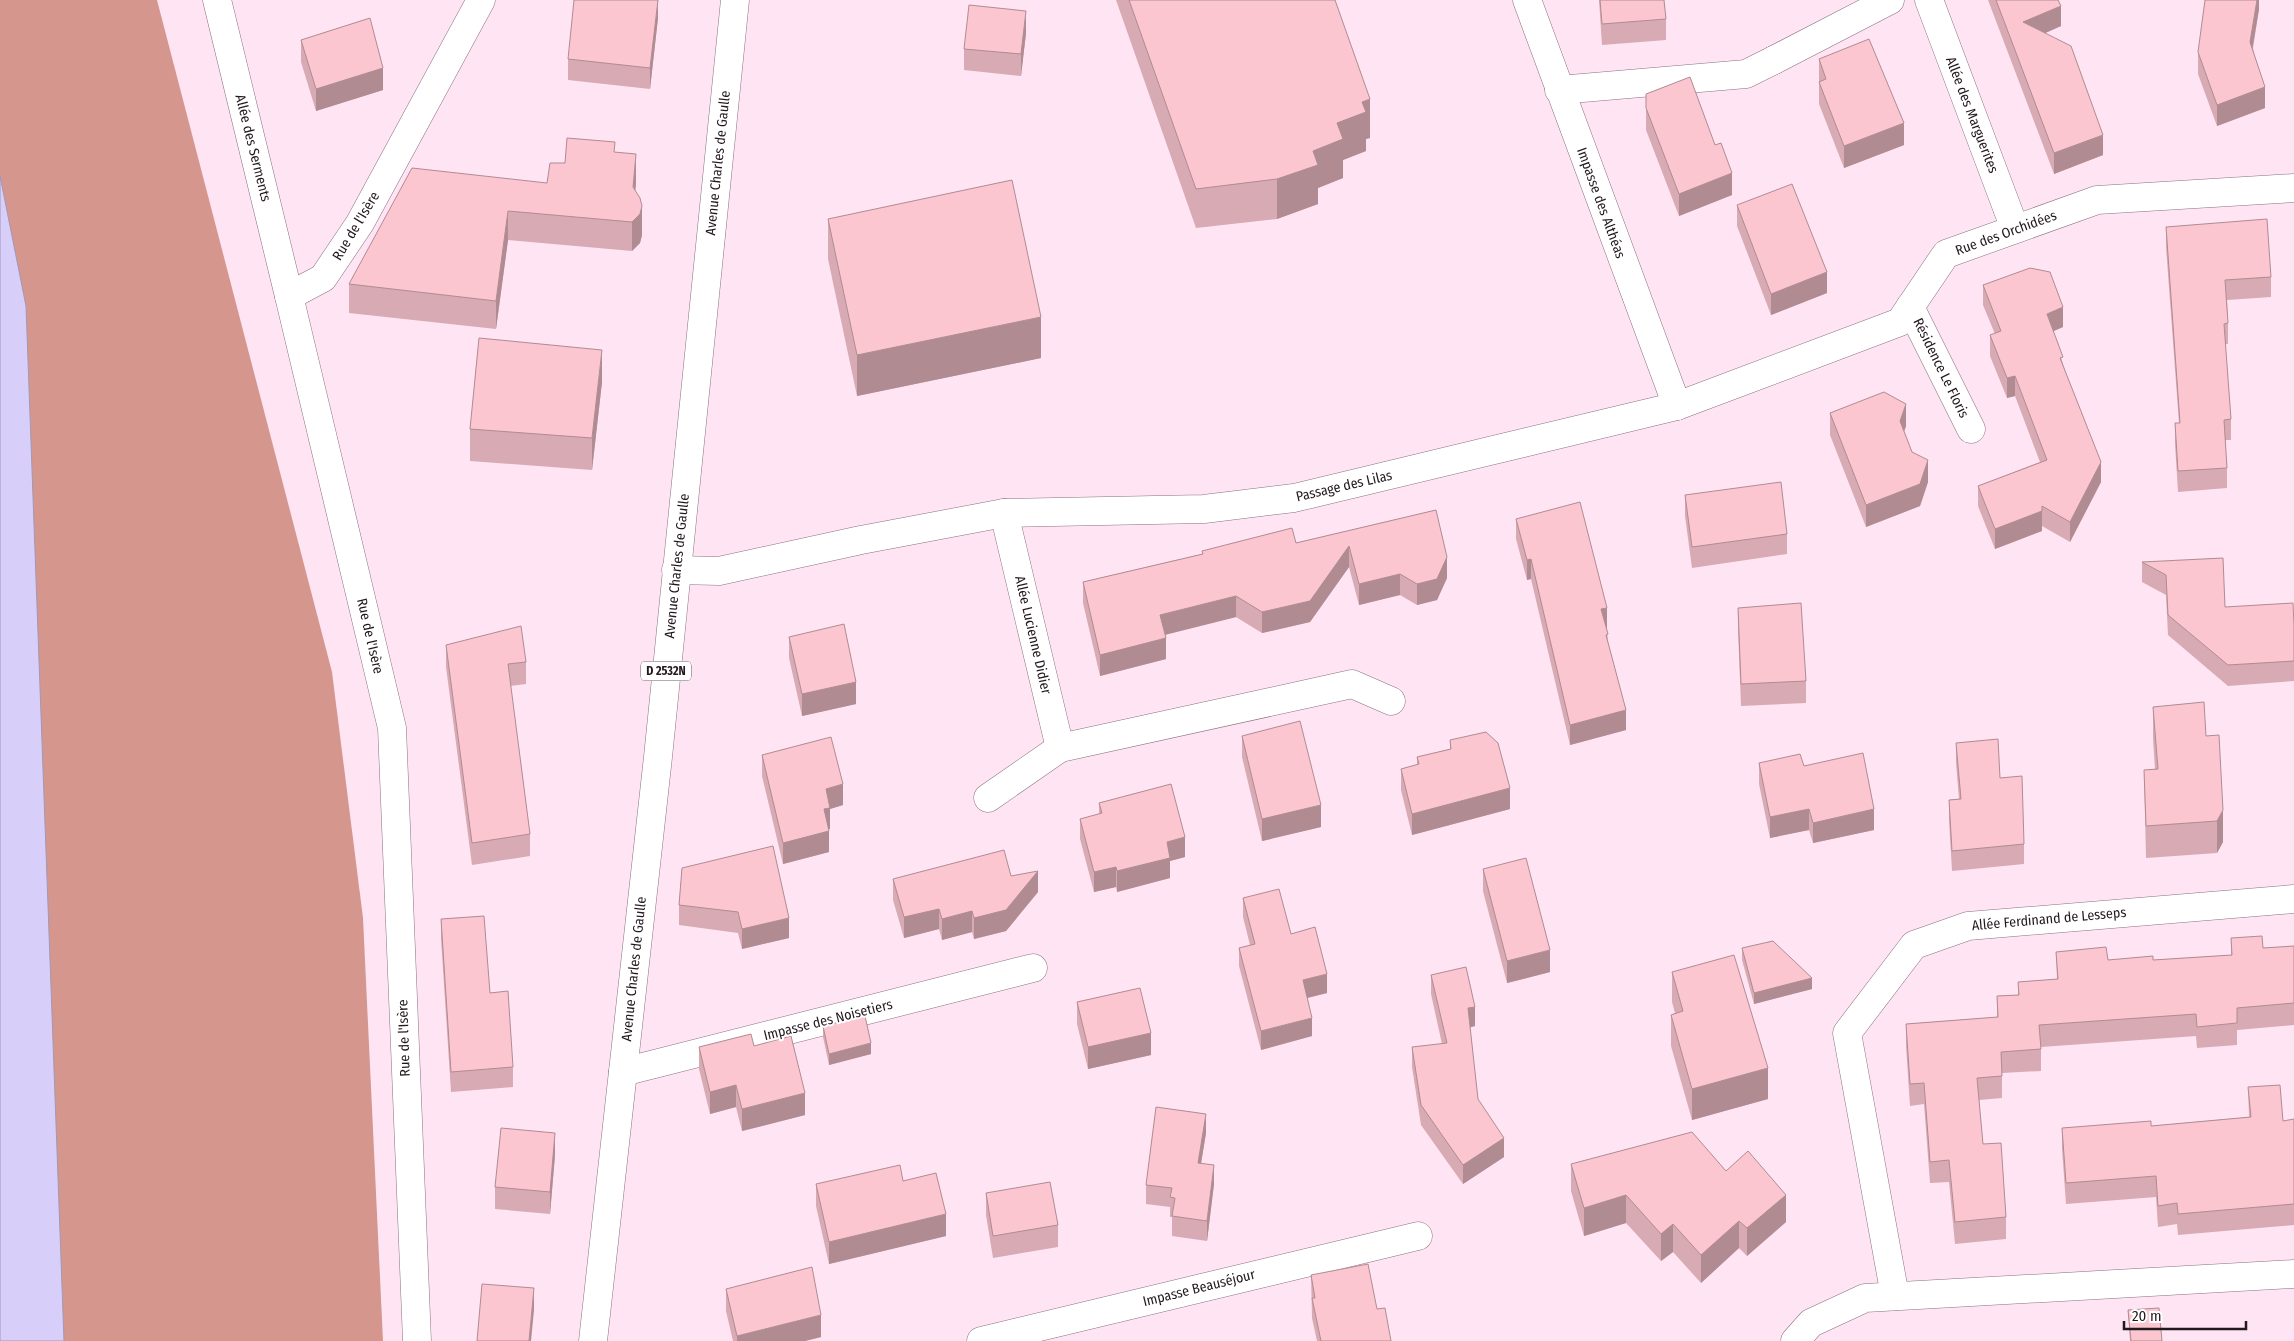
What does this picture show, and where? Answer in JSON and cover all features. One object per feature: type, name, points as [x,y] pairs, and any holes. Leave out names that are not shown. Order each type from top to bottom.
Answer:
[{"type":"street","name":"Allée des Serments","points":[[217,0],[288,296]]},
{"type":"street","name":"Rue de l'Isère","points":[[417,1341],[392,728],[288,296],[323,278],[360,223],[481,0]]},
{"type":"street","name":"Avenue Charles de Gaulle","points":[[593,1341],[623,1072],[735,0]]},
{"type":"street","name":"Impasse des Althéas","points":[[1527,0],[1677,406]]},
{"type":"street","points":[[1559,90],[1746,74],[1890,0]]},
{"type":"street","name":"Allée des Marguerites","points":[[1929,0],[2016,229]]},
{"type":"street","name":"Rue des Orchidées","points":[[1677,406],[1900,322],[1946,254],[2097,200],[2294,188]]},
{"type":"street","name":"Résidence Le Floris","points":[[1910,307],[1971,429]]},
{"type":"street","name":"Passage des Lilas","points":[[1004,513],[1204,509],[1294,498],[1677,406]]},
{"type":"street","points":[[676,570],[719,571],[861,540],[1004,513]]},
{"type":"street","name":"Allée Lucienne Didier","points":[[1004,513],[1060,748]]},
{"type":"street","points":[[988,798],[1060,748],[1352,684],[1391,701]]},
{"type":"street","name":"Allée Ferdinand de Lesseps","points":[[1896,1296],[1847,1032],[1914,945],[1968,926],[2294,899]]},
{"type":"street","name":"Impasse des Noisetiers","points":[[623,1072],[1033,968]]},
{"type":"street","name":"Impasse Beauséjour","points":[[981,1341],[1418,1236]]},
{"type":"street","points":[[1795,1341],[1811,1323],[1865,1298],[2294,1274]]},
{"type":"shaded area","points":[[0,0],[157,0],[332,672],[363,918],[383,1341],[60,1341],[0,725]]},
{"type":"shaded area","points":[[0,176],[26,306],[64,1341],[0,1341]]},
{"type":"building","points":[[574,0],[658,0],[650,68],[568,59]]},
{"type":"building","points":[[1129,0],[1335,0],[1370,99],[1362,102],[1366,112],[1337,123],[1343,139],[1313,151],[1318,165],[1277,179],[1196,189]]},
{"type":"building","points":[[1600,0],[1664,0],[1666,19],[1602,24]]},
{"type":"building","points":[[1996,0],[2058,0],[2061,6],[2023,22],[2071,46],[2103,135],[2054,153]]},
{"type":"building","points":[[2205,0],[2257,0],[2250,42],[2265,87],[2217,105],[2198,52]]},
{"type":"building","points":[[969,5],[1026,11],[1021,54],[964,49]]},
{"type":"building","points":[[370,18],[383,68],[316,89],[301,40]]},
{"type":"building","points":[[1869,39],[1904,123],[1844,146],[1819,82],[1826,79],[1819,59]]},
{"type":"building","points":[[1690,77],[1715,145],[1721,143],[1732,173],[1679,194],[1646,108],[1646,94]]},
{"type":"building","points":[[567,138],[615,142],[614,152],[636,154],[633,187],[640,198],[642,206],[640,214],[632,222],[508,211],[496,301],[349,284],[412,168],[547,183],[550,163],[565,163]]},
{"type":"building","points":[[1012,180],[1041,317],[857,355],[828,219]]},
{"type":"building","points":[[1792,184],[1827,272],[1771,294],[1737,205]]},
{"type":"building","points":[[2267,219],[2271,277],[2225,280],[2228,323],[2224,324],[2231,419],[2224,420],[2227,468],[2178,471],[2175,423],[2180,423],[2166,227]]},
{"type":"building","points":[[2030,268],[2050,272],[2063,307],[2047,314],[2063,357],[2060,358],[2101,462],[2070,522],[2042,506],[2042,511],[1995,529],[1978,486],[2047,460],[2015,376],[2007,378],[1990,335],[2001,331],[1983,285]]},
{"type":"building","points":[[479,338],[602,350],[592,438],[470,429]]},
{"type":"building","points":[[1884,392],[1906,404],[1900,421],[1912,452],[1928,460],[1920,484],[1866,505],[1830,413]]},
{"type":"building","points":[[1781,482],[1787,534],[1692,547],[1685,495]]},
{"type":"building","points":[[1580,502],[1607,608],[1601,609],[1626,710],[1570,725],[1531,559],[1527,560],[1516,519]]},
{"type":"building","points":[[1436,510],[1447,557],[1437,579],[1417,584],[1400,574],[1359,584],[1349,546],[1310,601],[1262,612],[1236,596],[1160,615],[1166,638],[1100,655],[1083,582],[1203,554],[1202,551],[1292,528],[1296,543]]},
{"type":"building","points":[[2223,558],[2225,607],[2293,603],[2294,661],[2228,665],[2168,615],[2166,575],[2142,562]]},
{"type":"building","points":[[1801,603],[1806,681],[1741,684],[1738,608]]},
{"type":"building","points":[[844,624],[856,682],[802,694],[789,637]]},
{"type":"building","points":[[521,626],[526,662],[508,664],[530,834],[472,843],[446,645]]},
{"type":"building","points":[[2204,702],[2206,736],[2219,735],[2223,810],[2217,821],[2146,826],[2144,770],[2158,769],[2153,707]]},
{"type":"building","points":[[1300,721],[1321,805],[1262,819],[1242,736]]},
{"type":"building","points":[[1486,732],[1498,743],[1510,788],[1412,814],[1401,769],[1419,764],[1417,757],[1451,749],[1450,740]]},
{"type":"building","points":[[831,737],[843,784],[826,789],[830,808],[824,809],[829,831],[783,843],[762,755]]},
{"type":"building","points":[[1998,739],[2000,778],[2022,776],[2024,844],[1952,851],[1949,800],[1961,799],[1956,743]]},
{"type":"building","points":[[1863,753],[1874,809],[1813,823],[1809,809],[1770,817],[1759,763],[1800,754],[1804,766]]},
{"type":"building","points":[[1171,784],[1185,837],[1167,842],[1170,858],[1117,871],[1116,867],[1094,872],[1080,819],[1102,813],[1099,803]]},
{"type":"building","points":[[773,846],[789,918],[742,929],[738,912],[679,905],[682,868]]},
{"type":"building","points":[[1004,850],[1011,876],[1038,871],[1006,910],[974,918],[972,911],[942,919],[939,909],[904,917],[893,879]]},
{"type":"building","points":[[1526,858],[1550,950],[1507,961],[1483,869]]},
{"type":"building","points":[[1279,889],[1291,934],[1315,927],[1327,974],[1303,980],[1312,1018],[1261,1031],[1239,948],[1255,944],[1243,898]]},
{"type":"building","points":[[484,916],[490,993],[508,991],[513,1067],[451,1072],[441,919]]},
{"type":"building","points":[[2262,936],[2263,948],[2294,946],[2294,1003],[2237,1008],[2237,1023],[2197,1027],[2196,1014],[2039,1025],[2041,1049],[2001,1052],[2002,1076],[1977,1078],[1983,1144],[2001,1143],[2006,1217],[1955,1222],[1949,1160],[1930,1162],[1924,1083],[1910,1084],[1906,1024],[1998,1017],[1997,996],[2019,995],[2018,982],[2058,979],[2056,952],[2106,947],[2108,960],[2153,956],[2153,960],[2232,955],[2231,938]]},
{"type":"building","points":[[1773,941],[1812,978],[1754,993],[1742,948]]},
{"type":"building","points":[[1734,955],[1768,1068],[1692,1089],[1671,1015],[1683,1011],[1672,972]]},
{"type":"building","points":[[1466,967],[1475,1007],[1468,1008],[1478,1099],[1504,1138],[1463,1165],[1421,1105],[1412,1047],[1447,1043],[1431,975]]},
{"type":"building","points":[[1140,988],[1151,1033],[1088,1047],[1077,1002]]},
{"type":"building","points":[[865,1016],[871,1043],[829,1054],[823,1026]]},
{"type":"building","points":[[751,1034],[754,1046],[791,1036],[805,1093],[742,1109],[736,1085],[710,1092],[699,1047]]},
{"type":"building","points":[[2280,1085],[2283,1121],[2294,1119],[2294,1204],[2178,1214],[2177,1203],[2158,1206],[2156,1176],[2066,1183],[2062,1128],[2151,1121],[2151,1126],[2251,1117],[2248,1087]]},
{"type":"building","points":[[1156,1107],[1206,1114],[1198,1163],[1214,1165],[1207,1221],[1172,1216],[1175,1198],[1170,1197],[1172,1188],[1146,1185]]},
{"type":"building","points":[[501,1128],[555,1133],[550,1192],[495,1187]]},
{"type":"building","points":[[1692,1132],[1726,1171],[1748,1151],[1786,1195],[1747,1228],[1739,1221],[1701,1255],[1673,1224],[1661,1234],[1626,1195],[1584,1208],[1571,1164]]},
{"type":"building","points":[[900,1165],[903,1181],[936,1173],[946,1214],[829,1242],[816,1184]]},
{"type":"building","points":[[1050,1182],[1058,1225],[993,1236],[986,1193]]},
{"type":"building","points":[[1368,1264],[1377,1309],[1385,1308],[1391,1341],[1321,1341],[1312,1298],[1315,1298],[1311,1275]]},
{"type":"building","points":[[812,1267],[821,1315],[737,1336],[726,1289]]},
{"type":"building","points":[[482,1284],[534,1288],[529,1341],[477,1341]]},
{"type":"building","points":[[2159,1308],[2162,1341],[2131,1341],[2128,1310]]}]
